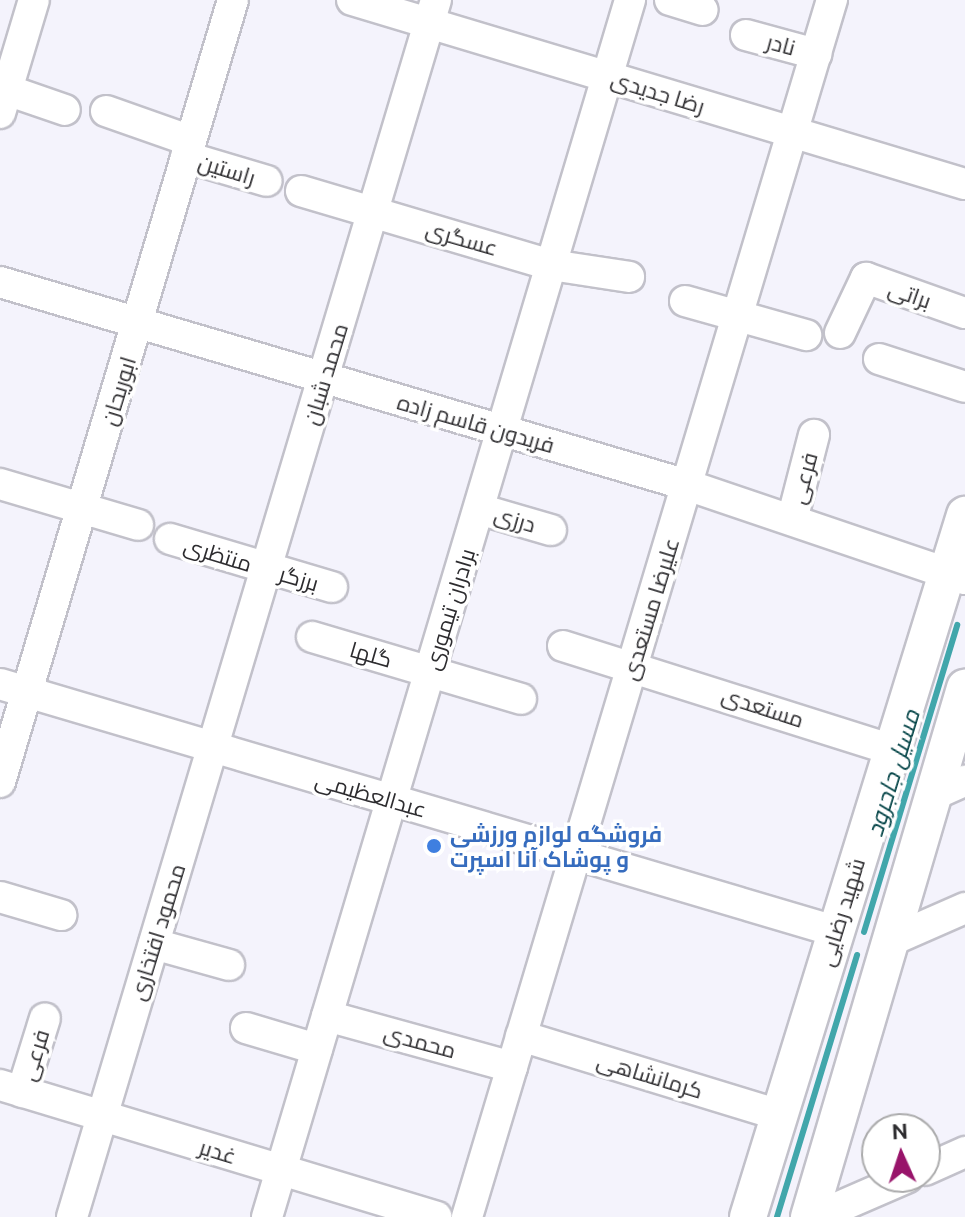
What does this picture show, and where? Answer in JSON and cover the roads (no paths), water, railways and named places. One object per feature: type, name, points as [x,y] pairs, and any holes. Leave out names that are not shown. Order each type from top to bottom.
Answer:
[{"type":"main road","name":"شهید رضایی","points":[[748,1217],[892,750],[957,576],[965,515]]},
{"type":"main road","points":[[809,1217],[890,941],[949,788],[965,688]]},
{"type":"street","points":[[34,0],[3,102],[65,110]]},
{"type":"street","name":"ابوریحان","points":[[0,782],[13,688],[82,508],[233,0]]},
{"type":"street","name":"رضا جدیدی","points":[[352,0],[432,12],[607,77],[965,184]]},
{"type":"street","name":"برادران تیموری","points":[[267,1217],[630,0]]},
{"type":"street","points":[[670,0],[703,10]]},
{"type":"street","name":"علیرضا مستعدی","points":[[467,1217],[832,0]]},
{"type":"street","name":"محمد شبان","points":[[212,747],[325,378],[432,12]]},
{"type":"street","name":"نادر","points":[[746,35],[816,54]]},
{"type":"street","name":"راستین","points":[[106,111],[267,181]]},
{"type":"street","name":"عسگری","points":[[301,191],[551,265],[629,277]]},
{"type":"street","name":"براتی","points":[[840,333],[866,278],[965,313]]},
{"type":"street","name":"فریدون قاسم زاده","points":[[0,282],[687,485],[957,576]]},
{"type":"street","points":[[685,301],[806,335]]},
{"type":"street","points":[[879,359],[965,387]]},
{"type":"street","name":"فرعی","points":[[792,520],[814,435]]},
{"type":"street","points":[[0,484],[138,525]]},
{"type":"street","name":"درزی","points":[[479,509],[551,530]]},
{"type":"street","name":"منتظری","points":[[170,539],[266,568]]},
{"type":"street","name":"برزگر","points":[[266,568],[332,587]]},
{"type":"street","name":"گلها","points":[[312,637],[521,699]]},
{"type":"street","name":"مستعدی","points":[[563,646],[634,665],[892,750]]},
{"type":"street","name":"عبدالعظیمی","points":[[13,688],[835,931]]},
{"type":"street","name":"محمود افتخاری","points":[[72,1217],[212,747]]},
{"type":"street","points":[[0,897],[61,915]]},
{"type":"street","points":[[890,941],[965,908]]},
{"type":"street","points":[[154,944],[229,965]]},
{"type":"street","name":"محمدی","points":[[327,1016],[512,1067]]},
{"type":"street","name":"فرعی","points":[[11,1089],[45,1018]]},
{"type":"street","points":[[246,1028],[317,1049]]},
{"type":"street","name":"کرمانشاهی","points":[[521,1036],[779,1115]]},
{"type":"street","name":"غدیر","points":[[11,1089],[436,1217]]},
{"type":"street","points":[[941,1163],[965,1152]]},
{"type":"street","points":[[816,1217],[871,1193]]},
{"type":"waterway","name":"مسیل جاجرود","points":[[864,932],[957,625]]},
{"type":"waterway","name":"مسیل جاجرود","points":[[777,1217],[857,955]]},
{"type":"place","name":"فروشگه لوازم ورزشی و پوشاک آنا اسپرت","points":[[434,846]]}]
